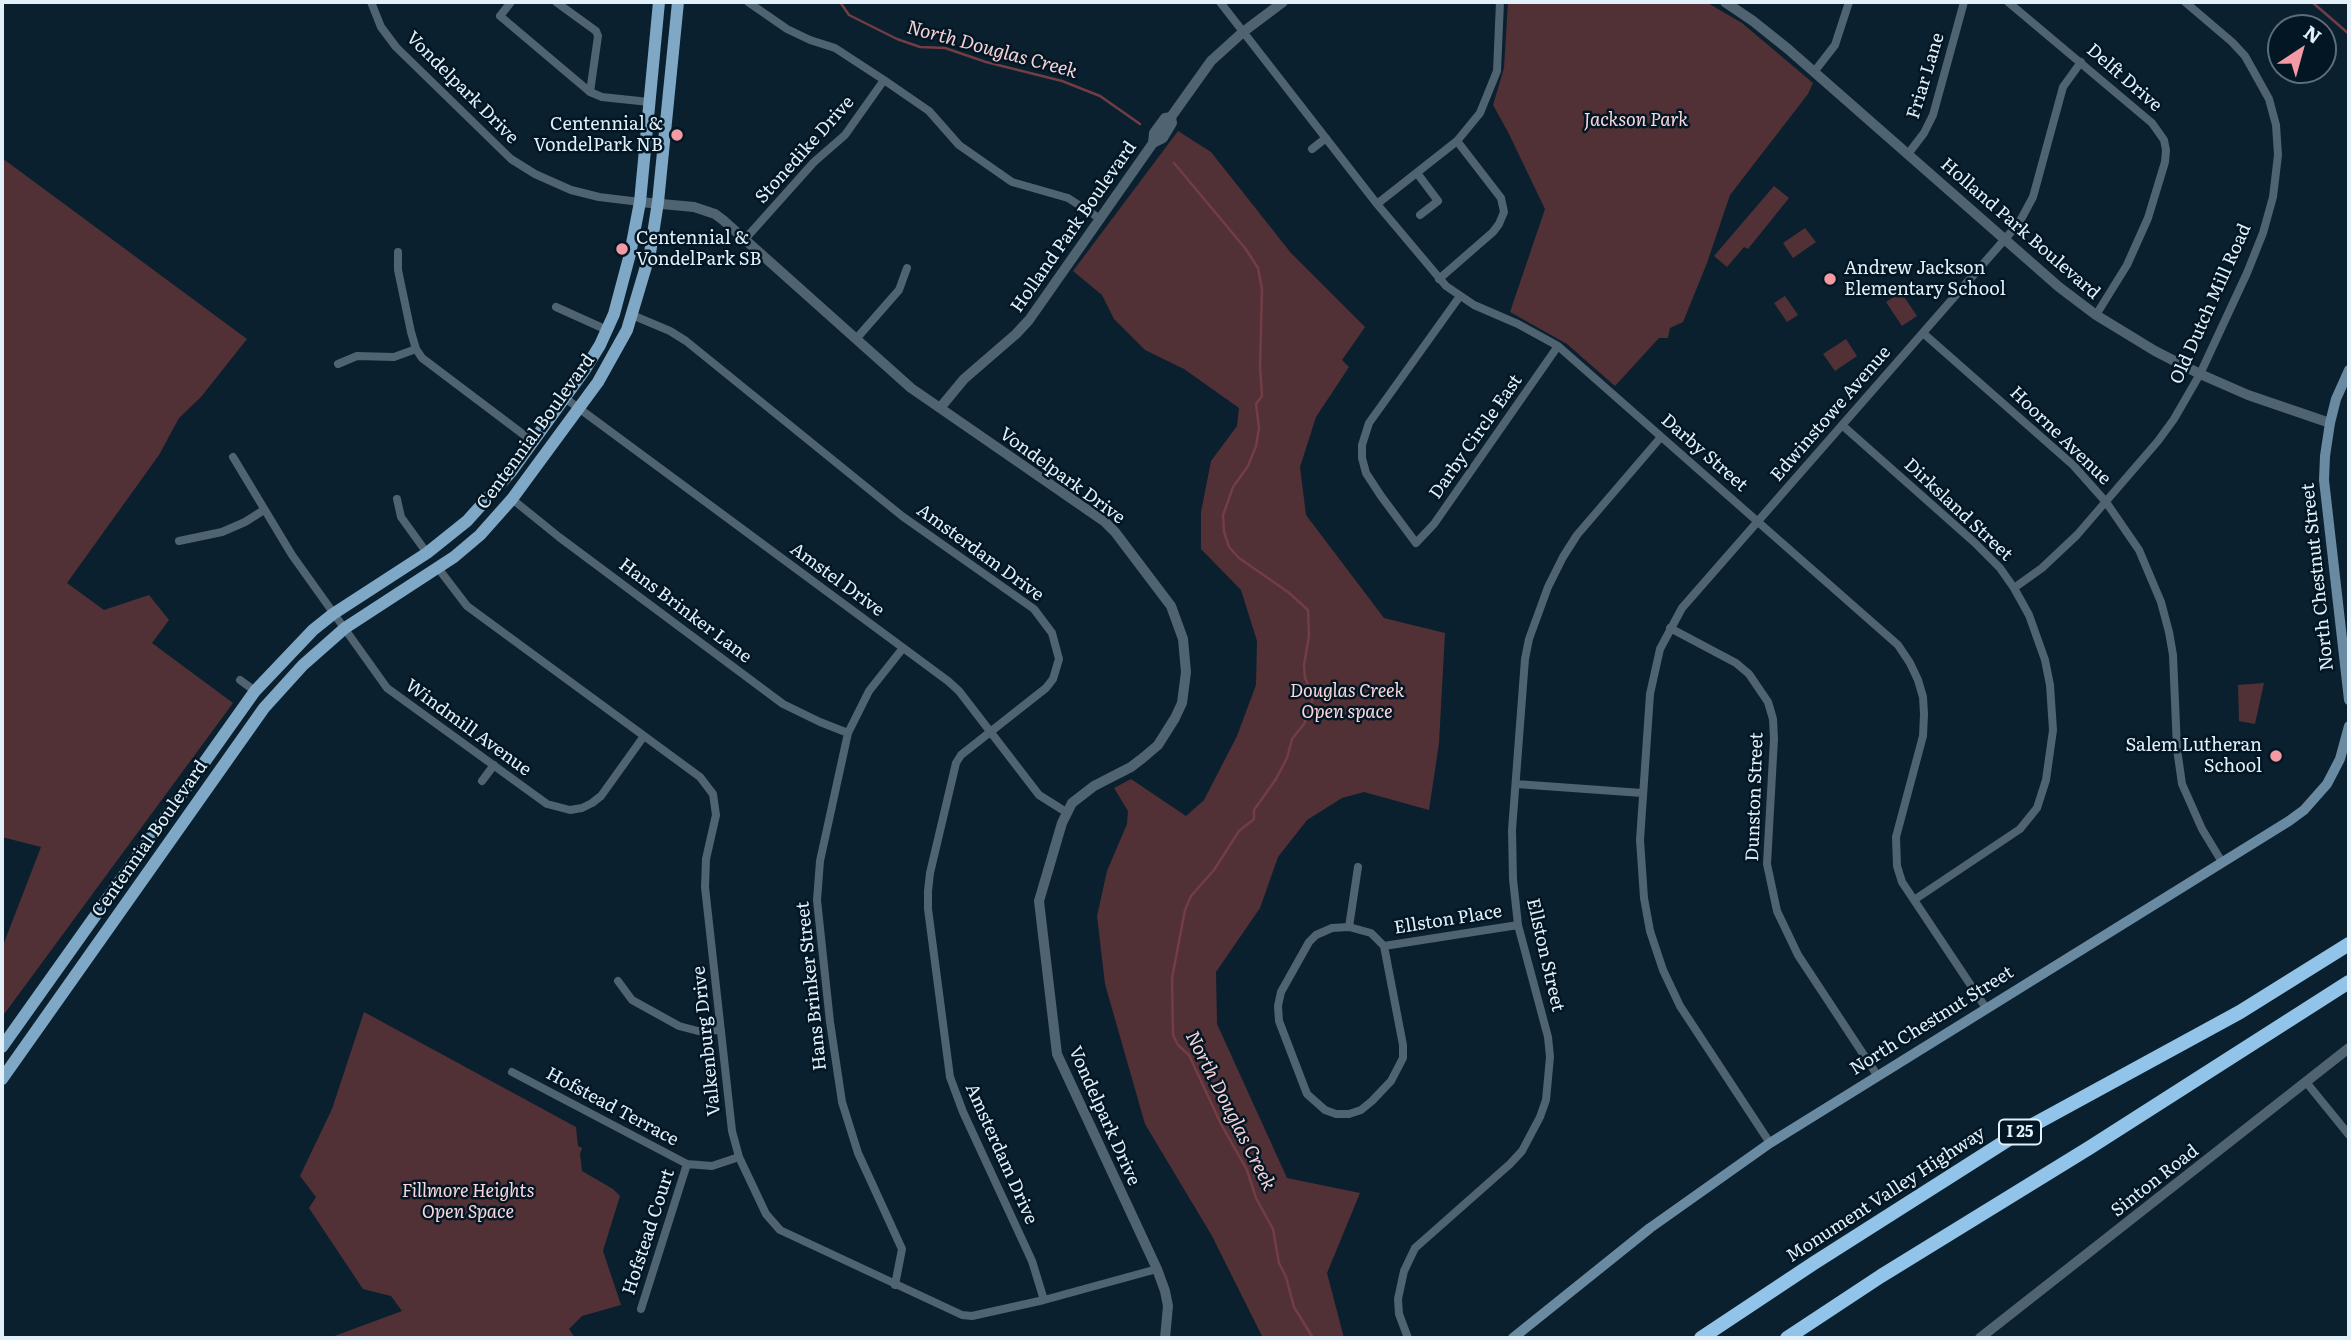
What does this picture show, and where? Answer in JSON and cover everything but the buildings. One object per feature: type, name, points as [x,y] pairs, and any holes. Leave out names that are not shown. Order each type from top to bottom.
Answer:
[{"type":"highway","name":"Monument Valley Highway","points":[[1701,1338],[2020,1132],[2240,1012],[2349,944]]},
{"type":"highway","points":[[1787,1338],[2349,982]]},
{"type":"main road","name":"Centennial Boulevard","points":[[2,1047],[255,691],[313,630],[427,553],[467,521],[511,472],[584,371],[607,330],[620,296],[639,202],[659,2]]},
{"type":"main road","name":"Centennial Boulevard","points":[[2,1079],[264,708],[303,665],[345,628],[438,568],[480,535],[512,499],[579,410],[615,352],[632,315],[650,253],[658,202],[678,2]]},
{"type":"main road","name":"North Chestnut Street","points":[[2349,370],[2336,399],[2330,423],[2324,480],[2349,700]]},
{"type":"main road","name":"North Chestnut Street","points":[[1513,1338],[1650,1228],[1770,1143],[2289,821],[2317,797],[2340,759],[2349,726]]},
{"type":"street","name":"Vondelpark Drive","points":[[372,2],[382,27],[396,47],[511,159],[535,174],[571,190],[599,197],[694,207],[715,214],[746,238],[911,388],[1105,522],[1163,594],[1178,621],[1183,639],[1186,672],[1182,702],[1158,745],[1130,767],[1080,794],[1066,812],[1038,901],[1057,1054],[1157,1269],[1168,1306],[1165,1338]]},
{"type":"street","points":[[511,2],[500,16],[590,92],[602,97],[649,102]]},
{"type":"street","points":[[556,2],[596,31],[598,36],[590,92]]},
{"type":"street","points":[[748,2],[787,29],[835,48],[884,80],[929,111],[959,145],[1012,182],[1068,198],[1098,218]]},
{"type":"street","name":"Darby Street","points":[[1220,2],[1377,204],[1439,279],[1460,296],[1558,346],[1891,639],[1910,663],[1923,697],[1923,736],[1896,837],[1902,882],[1986,1008]]},
{"type":"street","name":"Holland Park Boulevard","points":[[940,408],[964,379],[1029,320],[1153,143],[1154,132],[1165,118],[1171,117],[1211,61],[1243,32],[1283,2]]},
{"type":"street","points":[[1377,204],[1457,141],[1480,113],[1491,91],[1498,60],[1500,2]]},
{"type":"street","name":"Holland Park Boulevard","points":[[1725,2],[1753,20],[2004,239],[2096,315],[2155,351],[2200,374],[2248,396],[2330,423]]},
{"type":"street","points":[[1814,72],[1835,45],[1849,2]]},
{"type":"street","name":"Friar Lane","points":[[1908,154],[1924,133],[1933,115],[1964,2]]},
{"type":"street","name":"Delft Drive","points":[[2008,2],[2159,131],[2166,150],[2165,162],[2148,218],[2127,265],[2096,315]]},
{"type":"street","name":"Old Dutch Mill Road","points":[[2014,588],[2062,551],[2158,441],[2200,374],[2263,233],[2273,197],[2278,155],[2276,125],[2269,99],[2252,65],[2232,42],[2185,2]]},
{"type":"street","name":"Edwinstowe Avenue","points":[[1770,1143],[1695,1030],[1663,970],[1650,931],[1640,866],[1642,793],[1650,694],[1657,660],[1670,628],[1682,608],[2019,223],[2033,197],[2063,87],[2081,62]]},
{"type":"street","name":"Stonedike Drive","points":[[746,238],[807,169],[845,135],[884,80]]},
{"type":"street","points":[[1312,149],[1326,138]]},
{"type":"street","points":[[1439,279],[1493,232],[1504,212],[1501,198],[1457,141]]},
{"type":"street","points":[[1417,173],[1438,201],[1420,215]]},
{"type":"street","points":[[398,252],[398,270],[416,349],[429,365],[532,442]]},
{"type":"street","points":[[856,339],[899,290],[907,268]]},
{"type":"street","name":"Darby Circle East","points":[[1460,296],[1369,423],[1362,445],[1366,473],[1416,542],[1434,524],[1558,346]]},
{"type":"street","points":[[556,307],[607,330]]},
{"type":"street","name":"Amsterdam Drive","points":[[632,315],[686,341],[902,516],[1034,609],[1052,632],[1059,659],[1057,669],[1046,688],[961,755],[952,772],[930,873],[928,909],[950,1077],[963,1112],[1032,1261],[1044,1300]]},
{"type":"street","name":"Hoorne Avenue","points":[[1923,333],[2059,451],[2106,502],[2139,550],[2161,602],[2173,655],[2177,749],[2182,783],[2202,829],[2222,862]]},
{"type":"street","points":[[338,364],[357,356],[394,357],[416,349]]},
{"type":"street","name":"Amstel Drive","points":[[565,398],[959,691],[1039,795],[1066,812]]},
{"type":"street","name":"Dirksland Street","points":[[1842,425],[1986,552],[2014,588],[2029,615],[2050,685],[2053,730],[2037,808],[2020,829],[1914,900]]},
{"type":"street","name":"Ellston Street","points":[[1408,1338],[1399,1314],[1398,1298],[1404,1271],[1415,1248],[1522,1151],[1546,1100],[1550,1057],[1548,1037],[1518,925],[1513,879],[1512,830],[1525,659],[1529,639],[1548,587],[1577,535],[1661,437]]},
{"type":"street","name":"Windmill Avenue","points":[[233,457],[292,555],[387,688],[547,804],[570,810],[582,808],[601,796],[644,736]]},
{"type":"street","points":[[397,499],[401,517],[427,553]]},
{"type":"street","name":"Hans Brinker Lane","points":[[512,499],[783,704],[848,733]]},
{"type":"street","points":[[178,541],[222,532],[264,510]]},
{"type":"street","name":"Valkenburg Drive","points":[[438,568],[467,606],[700,777],[713,794],[716,806],[705,874],[732,1131],[739,1157],[766,1213],[780,1230],[962,1315],[972,1316],[1044,1300],[1157,1269]]},
{"type":"street","name":"Dunston Street","points":[[1670,628],[1735,663],[1749,674],[1768,702],[1773,719],[1774,739],[1767,864],[1777,911],[1798,955],[1877,1075]]},
{"type":"street","name":"Hans Brinker Street","points":[[895,1285],[902,1249],[858,1153],[842,1101],[817,914],[820,861],[848,733],[869,691],[902,648]]},
{"type":"street","points":[[240,680],[255,691]]},
{"type":"street","points":[[482,781],[494,765]]},
{"type":"street","points":[[1516,784],[1642,793]]},
{"type":"street","points":[[1349,927],[1358,867]]},
{"type":"street","name":"Ellston Place","points":[[1384,946],[1518,925]]},
{"type":"street","name":"Ellston Place","points":[[1349,927],[1371,933],[1384,946],[1403,1045],[1403,1058],[1391,1082],[1372,1101],[1361,1110],[1336,1114],[1325,1110],[1307,1094],[1279,1021],[1278,1006],[1281,992],[1309,942],[1324,930],[1349,927]]},
{"type":"street","points":[[618,981],[632,1000],[679,1026],[698,1031],[721,1030]]},
{"type":"street","name":"Sinton Road","points":[[1980,1338],[2349,1048]]},
{"type":"street","name":"Hofstead Terrace","points":[[512,1072],[687,1164],[712,1167],[739,1157]]},
{"type":"street","points":[[2306,1082],[2349,1135]]},
{"type":"street","name":"Hofstead Court","points":[[641,1309],[687,1164]]},
{"type":"green space","name":"Jackson Park","points":[[1508,2],[1706,2],[1742,23],[1813,83],[1808,94],[1730,195],[1683,322],[1670,328],[1668,338],[1659,338],[1615,386],[1567,344],[1510,312],[1545,209],[1493,105],[1504,68]]},
{"type":"green space","name":"Douglas Creek Open space","points":[[1178,131],[1211,152],[1291,253],[1365,327],[1342,360],[1349,367],[1316,417],[1300,467],[1306,515],[1384,618],[1445,633],[1439,743],[1429,810],[1364,792],[1342,798],[1307,820],[1278,857],[1260,908],[1216,972],[1217,1024],[1287,1178],[1360,1193],[1327,1273],[1344,1338],[1263,1338],[1212,1236],[1145,1124],[1105,984],[1097,916],[1107,871],[1127,824],[1128,811],[1114,788],[1131,779],[1186,816],[1204,800],[1237,736],[1256,685],[1257,641],[1241,590],[1201,549],[1201,512],[1211,461],[1237,426],[1239,408],[1184,369],[1145,350],[1114,319],[1102,295],[1073,271]]},
{"type":"green space","points":[[2,158],[247,339],[201,397],[179,418],[159,455],[67,583],[104,610],[149,595],[169,620],[152,643],[233,703],[2,1017],[2,948],[41,847],[2,837]]},
{"type":"green space","points":[[1774,186],[1789,198],[1748,249],[1744,247],[1727,267],[1714,256]]},
{"type":"green space","points":[[1805,228],[1816,242],[1793,258],[1783,243]]},
{"type":"green space","points":[[1901,292],[1917,316],[1902,326],[1886,302]]},
{"type":"green space","points":[[1785,296],[1798,315],[1787,322],[1774,303]]},
{"type":"green space","points":[[1846,339],[1857,356],[1835,371],[1823,354]]},
{"type":"green space","points":[[2264,683],[2255,724],[2239,721],[2238,685]]},
{"type":"green space","name":"Fillmore Heights Open Space","points":[[364,1012],[576,1127],[578,1146],[582,1148],[582,1171],[620,1196],[603,1251],[621,1305],[582,1316],[569,1329],[575,1338],[329,1338],[402,1311],[391,1296],[363,1289],[309,1208],[316,1197],[300,1176],[332,1109]]},
{"type":"waterway","name":"North Douglas Creek","points":[[840,2],[849,15],[897,39],[920,47],[945,48],[986,62],[1062,81],[1100,96],[1140,124]]},
{"type":"waterway","name":"North Douglas Creek","points":[[2312,2],[2349,34]]},
{"type":"waterway","name":"North Douglas Creek","points":[[1174,163],[1245,248],[1258,268],[1262,289],[1262,396],[1256,404],[1259,428],[1256,446],[1248,466],[1233,487],[1223,515],[1224,532],[1229,547],[1239,558],[1288,592],[1308,610],[1309,636],[1304,665],[1312,702],[1304,724],[1292,739],[1287,758],[1276,779],[1254,810],[1254,819],[1239,831],[1214,870],[1191,896],[1185,910],[1172,978],[1173,1035],[1178,1045],[1189,1055],[1221,1124],[1247,1170],[1256,1198],[1273,1229],[1279,1263],[1286,1277],[1294,1307],[1313,1338]]},
{"type":"place","name":"Centennial & VondelPark NB","points":[[677,135]]},
{"type":"place","name":"Centennial & VondelPark SB","points":[[622,249]]},
{"type":"place","name":"Andrew Jackson Elementary School","points":[[1830,279]]},
{"type":"place","name":"Salem Lutheran School","points":[[2276,756]]}]
